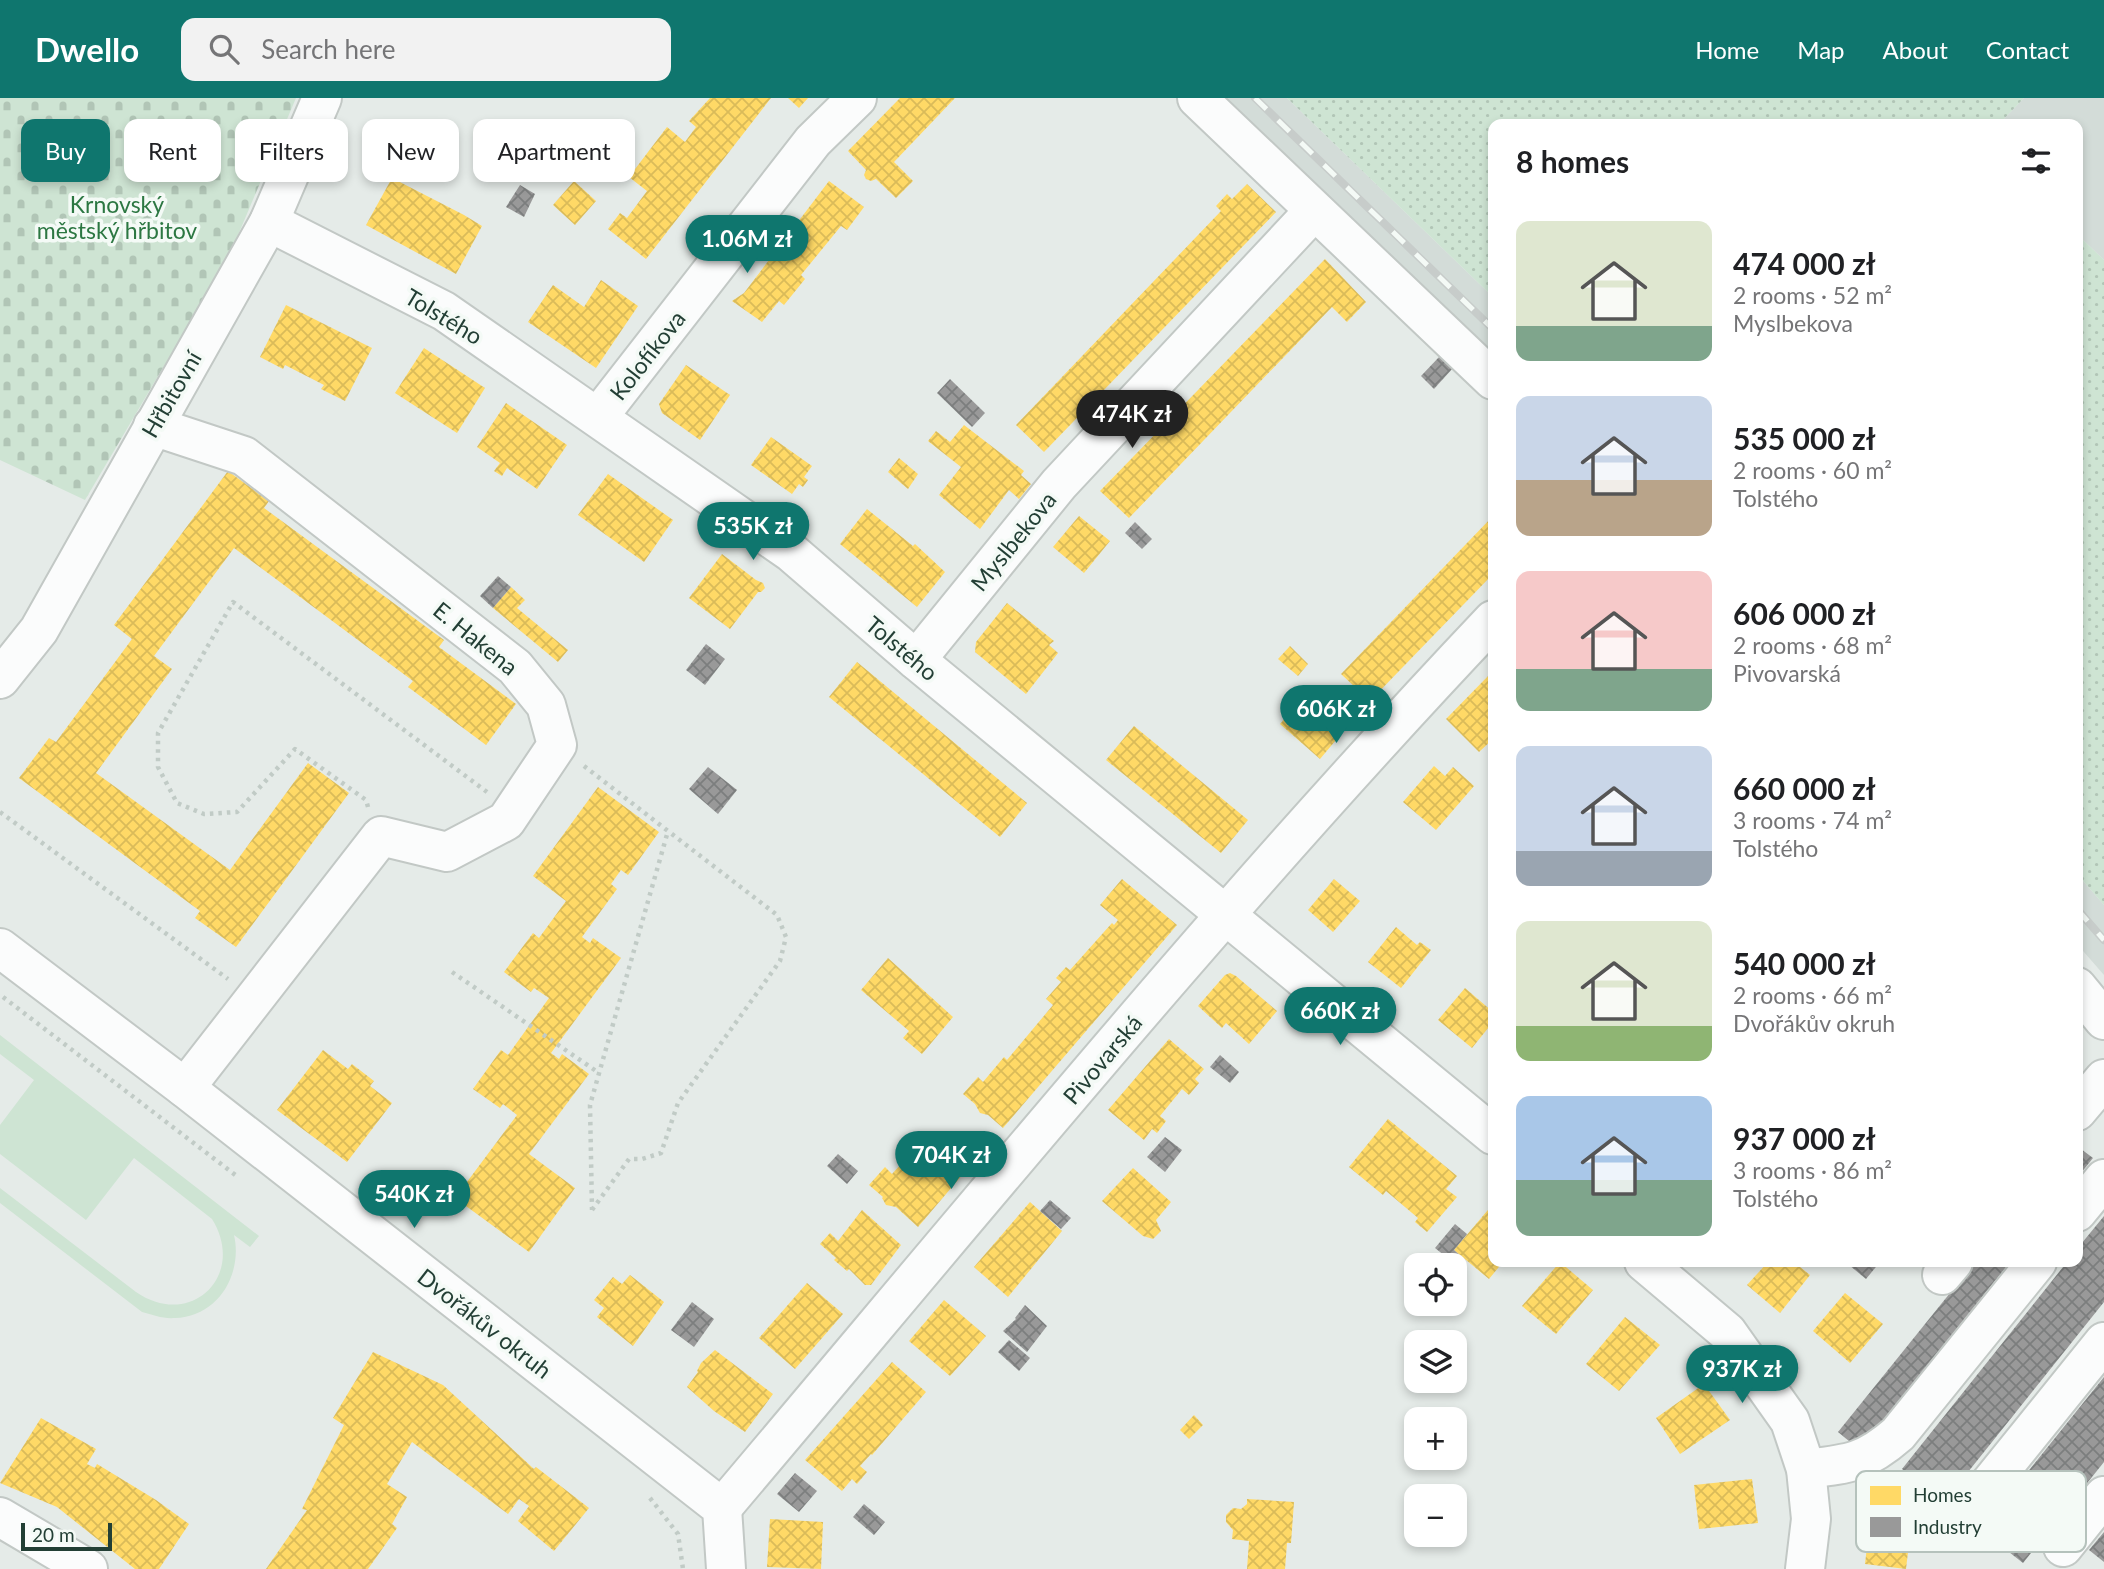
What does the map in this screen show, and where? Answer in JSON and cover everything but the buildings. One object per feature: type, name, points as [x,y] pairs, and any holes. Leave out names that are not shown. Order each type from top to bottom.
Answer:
[{"type":"street","name":"Hřbitovní","points":[[1,676],[39,630],[269,222],[321,98]]},
{"type":"street","name":"Kolofíkova","points":[[598,417],[813,141],[857,98]]},
{"type":"street","points":[[1198,98],[1488,375]]},
{"type":"street","name":"Myslbekova","points":[[916,660],[1059,484],[1314,211]]},
{"type":"street","name":"Tolstého","points":[[269,222],[444,312],[792,553],[916,660],[1488,1131]]},
{"type":"street","name":"E. Hakena","points":[[153,426],[244,456],[515,667],[546,705],[557,745]]},
{"type":"street","name":"Pivovarská","points":[[722,1507],[1226,913],[1396,722],[1488,626]]},
{"type":"street","points":[[185,1088],[381,836],[447,852],[506,821],[557,745]]},
{"type":"street","name":"Dvořákův okruh","points":[[0,948],[185,1088],[722,1507]]},
{"type":"street","points":[[2083,994],[2104,1020]]},
{"type":"street","points":[[2083,1104],[2104,1079]]},
{"type":"street","points":[[2083,1205],[2104,1179]]},
{"type":"street","points":[[1650,1267],[1727,1332],[1790,1421],[1807,1469],[1811,1519],[1805,1569]]},
{"type":"street","points":[[1807,1469],[1852,1464],[1877,1452],[1898,1434],[2033,1267]]},
{"type":"street","points":[[2000,1471],[2104,1342]]},
{"type":"street","points":[[2086,1518],[2104,1496]]},
{"type":"street","points":[[722,1507],[726,1569]]},
{"type":"street","points":[[0,1517],[88,1569]]},
{"type":"path","points":[[381,836],[366,800],[295,749],[237,813],[204,814],[177,803],[158,767],[158,733],[233,602],[513,811]]},
{"type":"path","points":[[557,745],[777,915],[786,937],[780,961],[678,1103],[662,1153],[642,1160],[629,1158],[592,1210],[590,1105],[668,831]]},
{"type":"path","points":[[0,812],[254,998]]},
{"type":"path","points":[[452,972],[599,1073]]},
{"type":"shaded area","points":[[1223,98],[1287,98],[1488,292],[1488,355]]},
{"type":"shaded area","points":[[2024,98],[2104,98],[2104,260],[2083,240],[2083,119],[2004,119]]},
{"type":"shaded area","points":[[2083,881],[2104,905],[2104,975],[2083,951]]},
{"type":"green space","name":"Krnovský městský hřbitov","points":[[0,98],[296,98],[287,119],[235,119],[235,182],[260,182],[230,254],[85,500],[0,460]]},
{"type":"green space","points":[[1287,98],[2024,98],[2004,119],[1488,119],[1488,292]]},
{"type":"green space","points":[[2083,240],[2104,260],[2104,905],[2083,881]]},
{"type":"green space","points":[[0,1035],[259,1236],[250,1247],[234,1235],[235,1264],[231,1278],[215,1302],[190,1316],[162,1317],[142,1312],[0,1203],[0,1188],[136,1292],[156,1302],[176,1304],[193,1300],[208,1291],[218,1277],[223,1259],[221,1240],[212,1219],[134,1158],[86,1220],[0,1154],[0,1125],[34,1080],[0,1054]]},
{"type":"railway","points":[[1255,98],[1488,324]]},
{"type":"railway","points":[[2083,916],[2104,940]]}]
